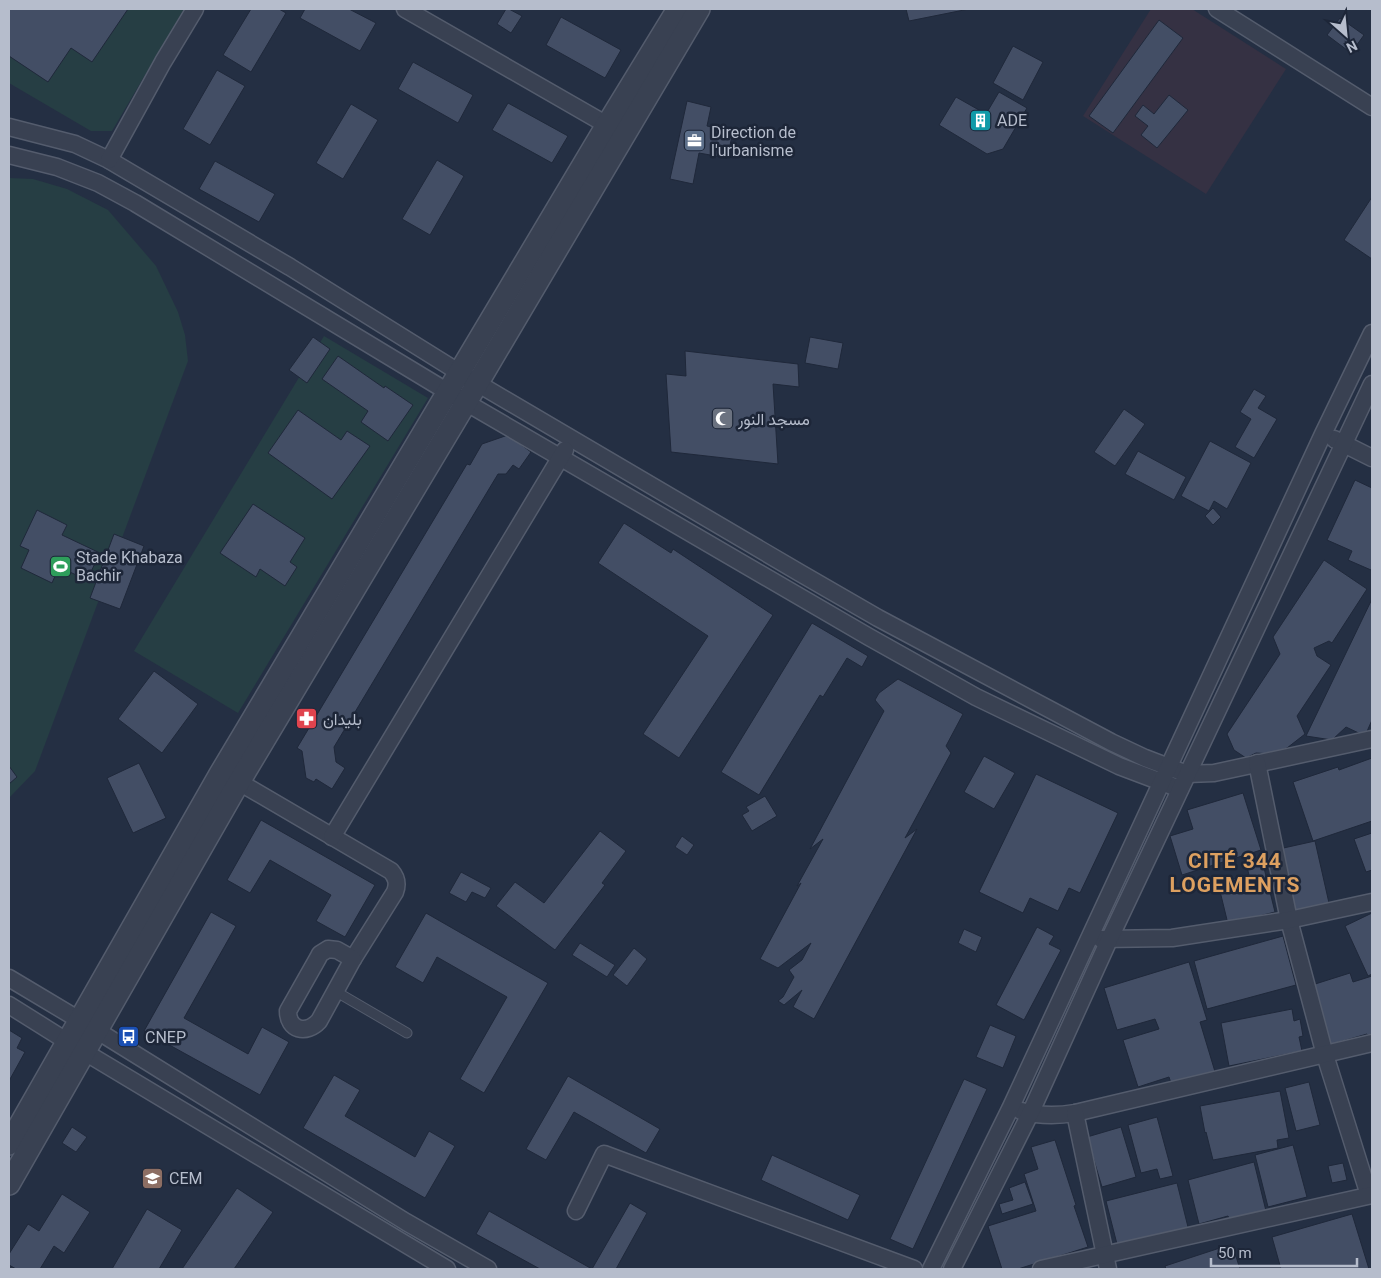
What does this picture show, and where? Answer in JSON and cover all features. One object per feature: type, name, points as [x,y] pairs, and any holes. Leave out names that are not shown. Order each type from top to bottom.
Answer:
[{"type":"street","points":[[109,160],[195,9]]},
{"type":"street","points":[[405,9],[607,125]]},
{"type":"street","points":[[9,1184],[88,1025],[229,778],[457,398],[607,125],[678,9]]},
{"type":"street","points":[[468,378],[699,9]]},
{"type":"street","points":[[1217,9],[1372,107]]},
{"type":"street","points":[[9,127],[75,144],[109,160],[290,266],[468,378],[878,618],[1111,742],[1168,768],[1187,774],[1207,774],[1372,739]]},
{"type":"street","points":[[9,155],[57,167],[98,183],[135,202],[457,398],[976,697],[1119,766],[1180,790]]},
{"type":"street","points":[[931,1269],[1010,1109],[1323,434],[1372,333]]},
{"type":"street","points":[[952,1269],[1030,1114],[1109,940],[1372,384]]},
{"type":"street","points":[[1323,434],[1372,458]]},
{"type":"street","points":[[332,837],[572,439]]},
{"type":"street","points":[[790,591],[800,573]]},
{"type":"street","points":[[976,697],[987,675]]},
{"type":"street","points":[[1041,1269],[1106,1262],[1371,1195],[1325,1055],[1289,920],[1257,764]]},
{"type":"street","points":[[229,778],[391,871],[396,879],[395,892],[353,959],[318,1022],[314,1026],[302,1030],[291,1023],[288,1011],[320,954],[328,949],[333,949],[353,959]]},
{"type":"street","points":[[1089,938],[1109,940],[1172,938],[1289,920],[1372,902]]},
{"type":"street","points":[[9,978],[406,1222],[488,1269]]},
{"type":"street","points":[[9,1005],[447,1269]]},
{"type":"street","points":[[1010,1109],[1030,1114],[1054,1116],[1075,1113],[1372,1043]]},
{"type":"street","points":[[9,1144],[76,1047]]},
{"type":"street","points":[[1075,1113],[1106,1262]]},
{"type":"street","points":[[576,1212],[604,1154],[914,1269]]},
{"type":"lane","points":[[335,992],[407,1033]]},
{"type":"shaded area","points":[[1151,9],[1192,9],[1286,69],[1206,194],[1083,116]]},
{"type":"green space","points":[[9,9],[184,9],[112,131],[91,131],[9,83]]},
{"type":"green space","name":"Stade Khabaza Bachir","points":[[9,178],[33,179],[67,189],[108,210],[156,266],[178,312],[185,335],[188,361],[35,771],[9,798]]},
{"type":"green space","points":[[324,336],[428,398],[238,713],[134,651]]},
{"type":"building","points":[[9,9],[128,9],[92,62],[71,48],[48,82],[9,56]]},
{"type":"building","points":[[251,9],[279,9],[286,13],[251,72],[223,55]]},
{"type":"building","points":[[305,9],[349,9],[376,23],[360,51],[300,18]]},
{"type":"building","points":[[506,9],[522,16],[511,33],[497,24]]},
{"type":"building","points":[[906,9],[969,9],[909,21]]},
{"type":"building","points":[[561,17],[621,50],[605,78],[546,45]]},
{"type":"building","points":[[1340,18],[1364,35],[1351,53],[1327,35]]},
{"type":"building","points":[[1159,20],[1183,38],[1113,133],[1089,116]]},
{"type":"building","points":[[1013,46],[1043,62],[1023,100],[993,83]]},
{"type":"building","points":[[413,62],[473,95],[458,123],[398,89]]},
{"type":"building","points":[[217,70],[245,86],[210,145],[183,129]]},
{"type":"building","name":"ADE","points":[[999,92],[1027,108],[1003,149],[987,154],[939,125],[956,97],[986,114]]},
{"type":"building","points":[[1169,95],[1188,110],[1157,148],[1141,135],[1148,126],[1135,116],[1143,105],[1154,114]]},
{"type":"building","points":[[687,101],[711,107],[707,126],[733,132],[727,158],[699,153],[693,184],[670,179]]},
{"type":"building","points":[[508,103],[568,136],[552,163],[492,130]]},
{"type":"building","points":[[351,104],[378,120],[343,179],[316,163]]},
{"type":"building","points":[[437,160],[464,176],[430,235],[402,219]]},
{"type":"building","points":[[215,161],[275,194],[259,222],[199,189]]},
{"type":"building","points":[[1372,197],[1372,259],[1344,240]]},
{"type":"building","points":[[313,337],[330,349],[307,383],[289,370]]},
{"type":"building","points":[[810,337],[843,343],[838,369],[805,363]]},
{"type":"building","name":"مسجد النور","points":[[685,351],[798,364],[799,387],[773,384],[778,464],[671,452],[666,374],[686,376]]},
{"type":"building","points":[[338,356],[384,388],[385,386],[413,405],[388,441],[361,422],[368,411],[322,379]]},
{"type":"building","points":[[1254,389],[1266,396],[1258,408],[1277,419],[1254,458],[1235,447],[1251,419],[1240,412]]},
{"type":"building","points":[[1124,409],[1145,424],[1115,466],[1094,452]]},
{"type":"building","points":[[298,410],[341,440],[347,431],[370,446],[332,499],[268,453]]},
{"type":"building","points":[[508,435],[531,452],[519,469],[513,465],[506,474],[498,474],[334,747],[336,762],[345,768],[332,789],[316,779],[314,782],[306,778],[302,751],[297,748],[467,464],[470,465],[482,444]]},
{"type":"building","points":[[1210,441],[1251,463],[1227,509],[1214,501],[1209,511],[1181,496]]},
{"type":"building","points":[[1138,451],[1186,477],[1174,500],[1125,474]]},
{"type":"building","points":[[1355,480],[1372,488],[1371,570],[1348,560],[1352,551],[1327,540]]},
{"type":"building","points":[[253,504],[305,538],[290,562],[297,567],[285,586],[260,569],[256,577],[220,553]]},
{"type":"building","points":[[1213,508],[1221,517],[1213,525],[1205,516]]},
{"type":"building","points":[[37,510],[67,525],[62,535],[100,553],[87,580],[59,567],[52,583],[21,568],[29,550],[20,546]]},
{"type":"building","points":[[624,523],[671,553],[673,549],[773,615],[679,758],[643,734],[708,636],[598,563]]},
{"type":"building","points":[[114,534],[144,546],[120,609],[90,598]]},
{"type":"building","points":[[1324,560],[1367,589],[1332,643],[1329,641],[1314,648],[1317,656],[1331,665],[1297,716],[1305,734],[1287,748],[1272,754],[1256,753],[1246,758],[1234,750],[1227,734],[1280,654],[1273,637]]},
{"type":"building","points":[[1372,599],[1372,720],[1365,736],[1346,727],[1332,740],[1306,736]]},
{"type":"building","points":[[812,623],[868,656],[862,667],[847,658],[823,697],[820,695],[759,795],[721,772]]},
{"type":"building","points":[[154,671],[198,704],[162,753],[118,719]]},
{"type":"building","points":[[898,679],[963,714],[946,746],[951,753],[905,838],[917,829],[814,1019],[793,1007],[802,990],[784,1005],[778,1001],[783,997],[794,977],[789,970],[802,960],[811,943],[778,968],[760,959],[823,839],[810,849],[884,711],[875,700],[879,693]]},
{"type":"building","points":[[984,756],[1015,773],[994,809],[964,792]]},
{"type":"building","points":[[1372,758],[1372,821],[1313,841],[1293,782],[1338,767],[1339,770]]},
{"type":"building","points":[[139,763],[166,818],[133,833],[107,778]]},
{"type":"building","points":[[9,766],[17,777],[9,784]]},
{"type":"building","points":[[1036,774],[1118,813],[1080,893],[1069,888],[1058,911],[1030,898],[1023,913],[979,892]]},
{"type":"building","points":[[1243,793],[1261,850],[1182,875],[1170,836],[1193,829],[1187,810]]},
{"type":"building","points":[[765,796],[777,816],[752,831],[742,815],[749,811],[746,807]]},
{"type":"building","points":[[261,820],[375,885],[345,937],[316,921],[331,895],[270,860],[250,893],[227,880]]},
{"type":"building","points":[[600,831],[626,851],[602,883],[605,885],[555,950],[496,906],[515,882],[544,903]]},
{"type":"building","points":[[1372,833],[1372,870],[1366,872],[1354,839]]},
{"type":"building","points":[[682,836],[694,845],[687,855],[675,847]]},
{"type":"building","points":[[1315,841],[1329,903],[1293,911],[1279,849]]},
{"type":"building","points":[[1262,860],[1275,912],[1228,924],[1218,883],[1249,875],[1246,863]]},
{"type":"building","points":[[461,872],[491,888],[485,898],[472,892],[466,902],[449,893]]},
{"type":"building","points":[[211,912],[236,926],[184,1018],[248,1054],[262,1027],[289,1042],[260,1095],[144,1031]]},
{"type":"building","points":[[426,913],[548,983],[484,1093],[460,1079],[507,997],[437,957],[423,983],[395,967]]},
{"type":"building","points":[[1372,913],[1372,974],[1368,976],[1345,926]]},
{"type":"building","points":[[1037,927],[1054,936],[1049,944],[1061,950],[1024,1020],[996,1005]]},
{"type":"building","points":[[964,929],[982,937],[976,952],[958,943]]},
{"type":"building","points":[[1283,936],[1296,985],[1207,1009],[1194,961]]},
{"type":"building","points":[[580,943],[615,965],[607,977],[572,955]]},
{"type":"building","points":[[634,948],[647,959],[627,986],[613,975]]},
{"type":"building","points":[[1189,962],[1207,1020],[1200,1022],[1216,1075],[1173,1089],[1169,1077],[1138,1087],[1123,1040],[1159,1029],[1155,1019],[1117,1030],[1104,988]]},
{"type":"building","points":[[1350,973],[1353,982],[1372,976],[1372,1034],[1329,1045],[1312,985]]},
{"type":"building","points":[[1292,1009],[1294,1021],[1300,1019],[1303,1036],[1299,1037],[1302,1051],[1229,1066],[1221,1023]]},
{"type":"building","points":[[990,1025],[1016,1036],[1003,1068],[976,1057]]},
{"type":"building","points":[[9,1030],[22,1038],[17,1048],[25,1052],[9,1081]]},
{"type":"building","points":[[334,1075],[360,1090],[345,1116],[415,1157],[429,1131],[455,1146],[425,1198],[303,1128]]},
{"type":"building","points":[[568,1076],[660,1129],[646,1153],[574,1112],[546,1160],[526,1149]]},
{"type":"building","points":[[964,1079],[987,1089],[913,1249],[890,1239]]},
{"type":"building","points":[[1309,1082],[1320,1125],[1296,1131],[1285,1088]]},
{"type":"building","points":[[1280,1091],[1289,1138],[1277,1140],[1278,1148],[1213,1160],[1200,1106]]},
{"type":"building","points":[[1157,1117],[1173,1176],[1160,1179],[1157,1169],[1141,1173],[1128,1125]]},
{"type":"building","points":[[72,1127],[87,1137],[76,1152],[62,1143]]},
{"type":"building","points":[[1121,1127],[1136,1177],[1102,1187],[1087,1137]]},
{"type":"building","points":[[1055,1140],[1088,1247],[1018,1269],[1002,1269],[988,1226],[1036,1211],[1024,1174],[1038,1169],[1031,1147]]},
{"type":"building","points":[[1293,1145],[1307,1197],[1268,1207],[1255,1155]]},
{"type":"building","points":[[772,1155],[860,1195],[848,1220],[761,1180]]},
{"type":"building","points":[[1254,1162],[1266,1211],[1230,1220],[1228,1216],[1199,1224],[1188,1180]]},
{"type":"building","points":[[1343,1163],[1347,1180],[1332,1183],[1328,1166]]},
{"type":"building","points":[[1025,1182],[1033,1204],[1002,1214],[999,1204],[1013,1200],[1009,1188]]},
{"type":"building","points":[[1177,1183],[1189,1231],[1118,1248],[1106,1201]]},
{"type":"building","points":[[237,1188],[273,1212],[234,1269],[182,1269]]},
{"type":"building","points":[[62,1194],[90,1212],[64,1253],[54,1246],[40,1269],[16,1269],[9,1265],[9,1254],[28,1224],[39,1231]]},
{"type":"building","points":[[630,1203],[647,1213],[616,1269],[592,1269]]},
{"type":"building","points":[[147,1209],[182,1230],[159,1269],[112,1269]]},
{"type":"building","points":[[489,1211],[592,1269],[540,1269],[476,1234]]},
{"type":"building","points":[[1352,1214],[1369,1269],[1281,1269],[1272,1237]]},
{"type":"building","points":[[1232,1244],[1240,1269],[1166,1269],[1165,1266]]},
{"type":"place","name":"ADE","points":[[981,120]]},
{"type":"place","name":"Direction de l'urbanisme","points":[[695,141]]},
{"type":"place","name":"مسجد النور","points":[[722,419]]},
{"type":"place","name":"Stade Khabaza Bachir","points":[[60,566]]},
{"type":"place","name":"بليدان","points":[[307,719]]},
{"type":"place","name":"CNEP","points":[[129,1037]]},
{"type":"place","name":"CEM","points":[[153,1178]]},
{"type":"district","name":"CITÉ 344 LOGEMENTS","points":[[1235,873]]}]
